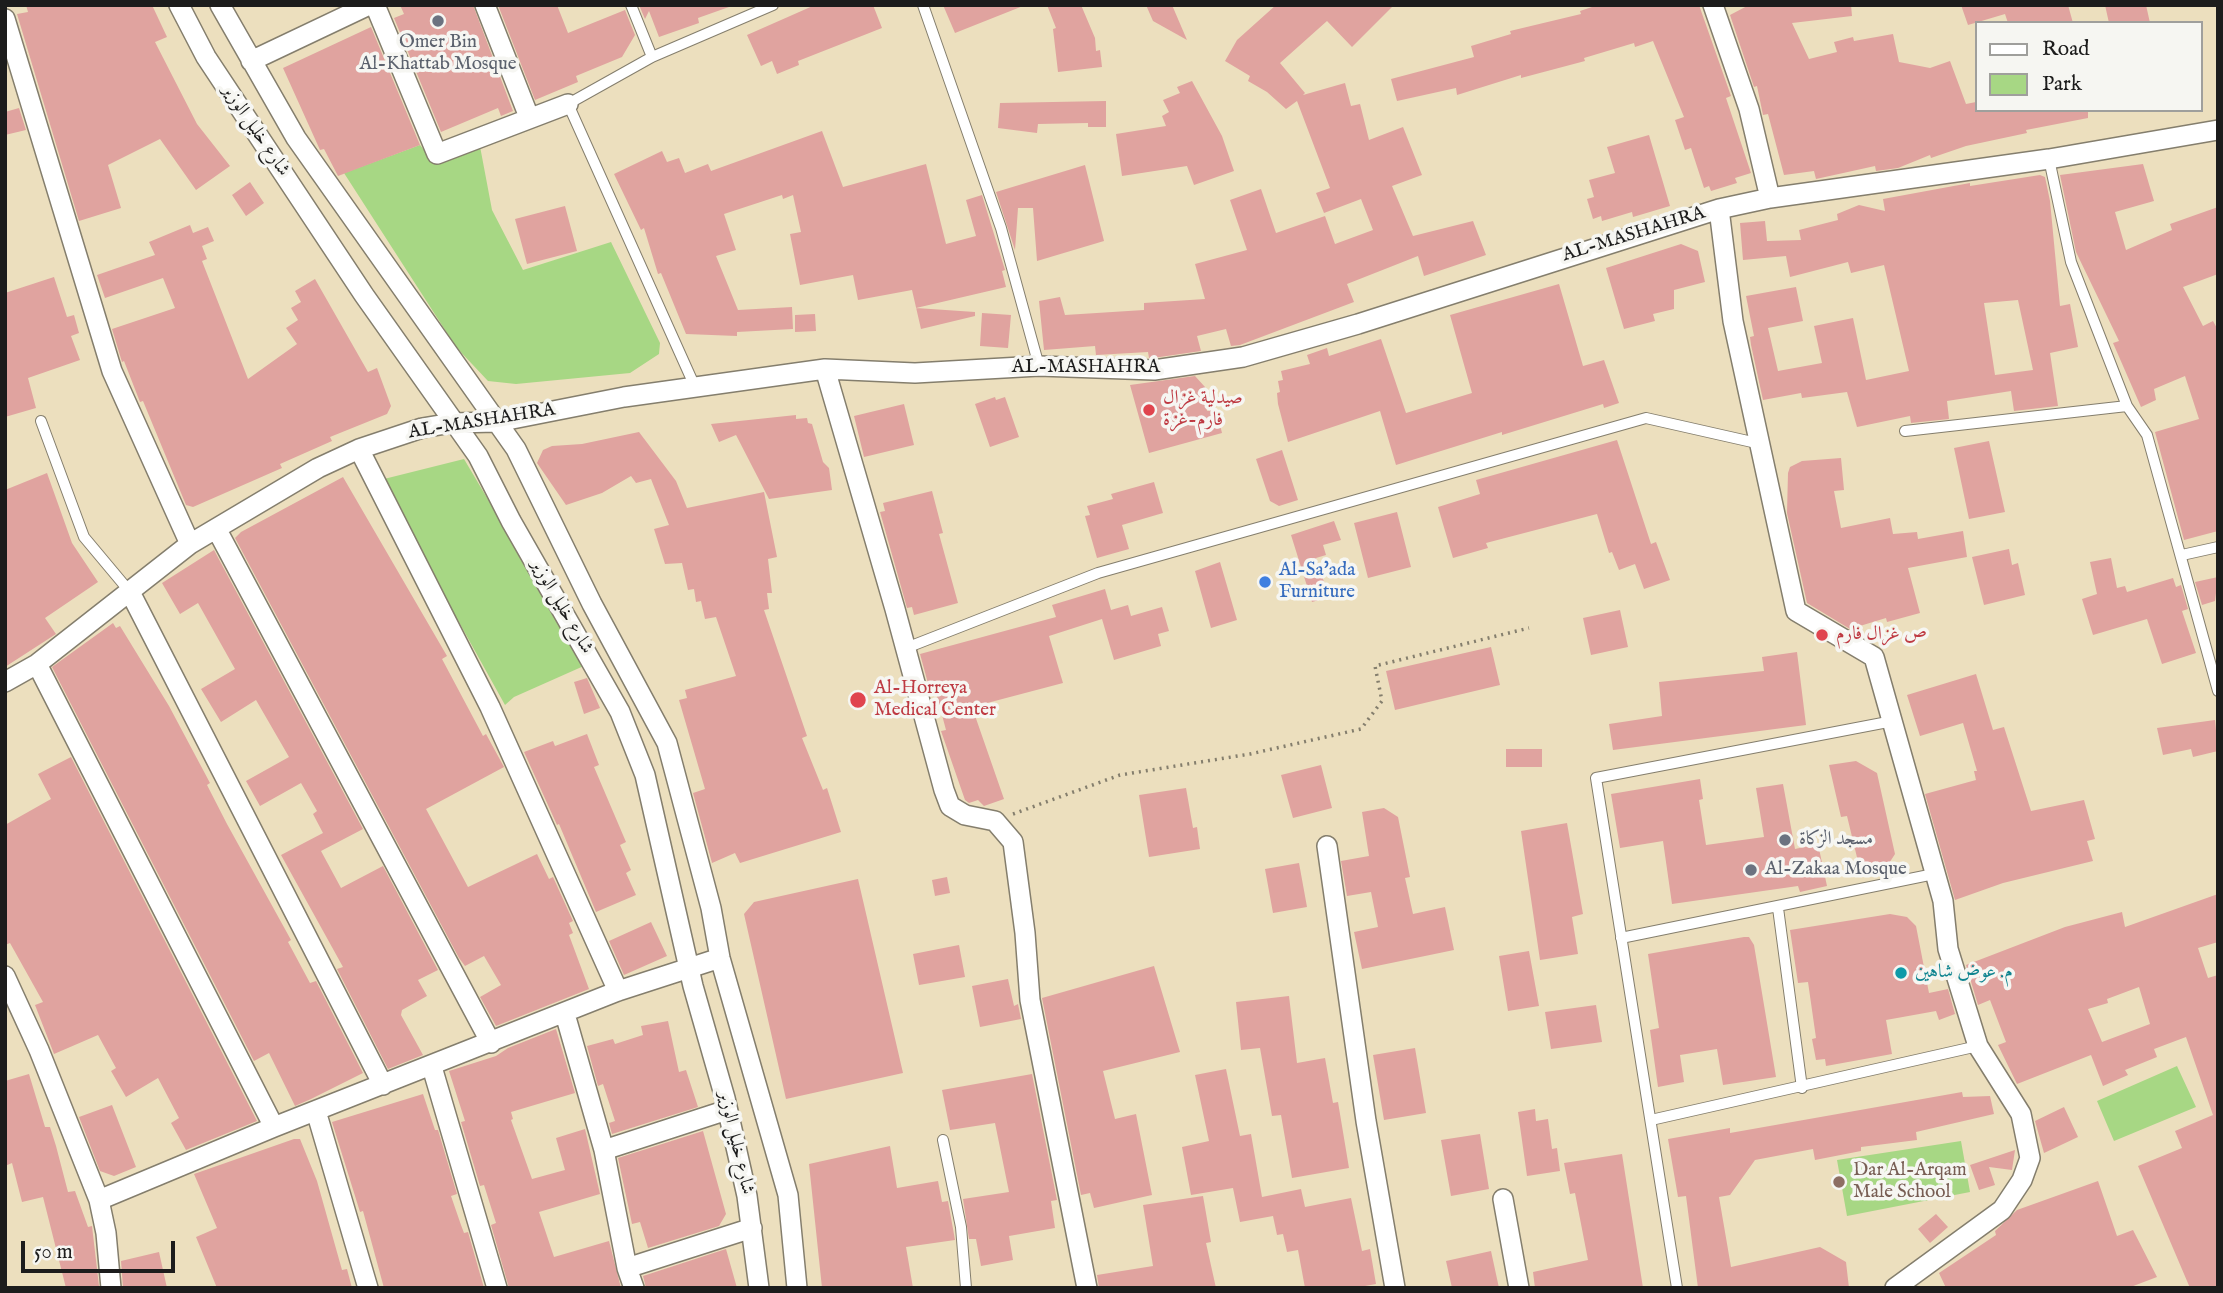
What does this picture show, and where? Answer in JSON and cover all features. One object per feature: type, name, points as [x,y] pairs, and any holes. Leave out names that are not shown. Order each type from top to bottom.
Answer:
[{"type":"street","name":"شارع خليل الوزير","points":[[179,5],[206,57],[452,423],[478,456],[511,521],[620,712],[645,775],[689,967],[727,1110],[752,1228],[759,1288]]},
{"type":"street","name":"شارع خليل الوزير","points":[[220,5],[296,138],[516,449],[592,604],[667,744],[711,908],[720,958],[788,1195],[797,1288]]},
{"type":"street","points":[[251,61],[369,5]]},
{"type":"street","points":[[375,5],[437,154],[568,104]]},
{"type":"street","points":[[485,5],[529,117]]},
{"type":"street","points":[[1713,5],[1749,109],[1770,198]]},
{"type":"street","points":[[5,19],[111,371],[190,544]]},
{"type":"street","name":"AL-MASHAHRA","points":[[5,682],[37,664],[190,544],[281,489],[359,449],[422,428],[452,423],[497,422],[624,397],[825,369],[915,373],[1039,366],[1154,370],[1243,357],[1358,324],[1719,209],[1770,198],[2049,159],[2218,130]]},
{"type":"street","points":[[1719,209],[1733,321],[1762,444],[1796,611],[1874,657],[1943,901],[1948,949],[1978,1046],[2021,1114],[2030,1157],[2022,1180],[2002,1210],[1895,1288]]},
{"type":"street","points":[[825,369],[950,806],[965,815],[995,821],[1013,842],[1030,1000],[1087,1288]]},
{"type":"street","points":[[359,449],[490,707],[618,991]]},
{"type":"street","points":[[217,530],[491,1043]]},
{"type":"street","points":[[130,592],[383,1085]]},
{"type":"street","points":[[37,664],[274,1127]]},
{"type":"street","points":[[1327,846],[1366,1121],[1395,1288]]},
{"type":"street","points":[[99,1200],[274,1127],[432,1067],[618,991],[720,958]]},
{"type":"street","points":[[5,976],[39,1050],[99,1200],[106,1233],[110,1288]]},
{"type":"street","points":[[565,1014],[604,1150],[627,1268],[634,1288]]},
{"type":"street","points":[[432,1067],[497,1288]]},
{"type":"street","points":[[604,1150],[727,1110]]},
{"type":"street","points":[[316,1111],[368,1288]]},
{"type":"street","points":[[1503,1199],[1519,1288]]},
{"type":"street","points":[[627,1268],[752,1228]]},
{"type":"lane","points":[[631,5],[652,57]]},
{"type":"lane","points":[[696,389],[568,104],[652,57],[773,5]]},
{"type":"lane","points":[[923,5],[1001,228],[1039,366]]},
{"type":"lane","points":[[2049,159],[2071,262],[2127,407],[2147,435],[2218,691]]},
{"type":"lane","points":[[1905,431],[2127,407]]},
{"type":"lane","points":[[906,648],[1098,573],[1646,418],[1762,444]]},
{"type":"lane","points":[[41,421],[84,537],[130,592]]},
{"type":"lane","points":[[2182,555],[2218,547]]},
{"type":"lane","points":[[1677,1288],[1596,778],[1893,721]]},
{"type":"lane","points":[[1621,938],[1934,874]]},
{"type":"lane","points":[[1778,908],[1802,1088]]},
{"type":"lane","points":[[1651,1121],[1978,1046]]},
{"type":"lane","points":[[943,1140],[961,1227],[966,1288]]},
{"type":"path","points":[[995,821],[1120,775],[1250,754],[1361,729],[1382,701],[1375,666],[1529,628]]},
{"type":"green space","points":[[479,141],[492,210],[523,270],[611,242],[660,343],[659,354],[630,373],[516,384],[488,381],[456,347],[344,173],[420,145],[433,161]]},
{"type":"green space","points":[[464,459],[586,665],[514,697],[505,705],[380,480]]},
{"type":"green space","points":[[2177,1066],[2196,1107],[2114,1141],[2097,1101]]},
{"type":"green space","points":[[1961,1141],[1970,1192],[1847,1216],[1837,1160]]},
{"type":"building","points":[[26,5],[152,5],[167,37],[155,42],[197,124],[230,166],[196,190],[160,139],[108,165],[121,208],[79,221],[17,14],[28,12]]},
{"type":"building","points":[[400,5],[473,5],[513,111],[501,116],[498,108],[441,132],[394,18],[404,14]]},
{"type":"building","points":[[498,5],[557,5],[568,33],[625,10],[635,35],[622,57],[576,76],[578,82],[535,100]]},
{"type":"building","points":[[639,5],[729,7],[698,18],[699,23],[659,37],[649,11],[645,19]]},
{"type":"building","points":[[815,5],[873,5],[882,28],[798,61],[799,65],[777,74],[772,61],[761,66],[747,35]]},
{"type":"building","points":[[943,5],[1022,5],[1023,6],[955,33]]},
{"type":"building","points":[[1047,5],[1081,5],[1095,38],[1096,51],[1100,50],[1102,67],[1058,72],[1053,29],[1056,28]]},
{"type":"building","points":[[1146,5],[1172,5],[1187,40],[1153,21]]},
{"type":"building","points":[[1276,5],[1394,5],[1352,47],[1327,21],[1280,63],[1305,93],[1303,95],[1345,83],[1351,106],[1360,104],[1369,140],[1403,127],[1422,175],[1392,186],[1413,236],[1473,221],[1486,255],[1424,276],[1418,256],[1347,284],[1354,302],[1240,345],[1231,346],[1226,329],[1197,336],[1201,351],[1153,358],[1149,358],[1148,352],[1096,355],[1095,346],[1044,350],[1039,301],[1060,297],[1065,315],[1144,310],[1144,303],[1205,299],[1195,264],[1247,250],[1230,200],[1261,189],[1276,233],[1325,216],[1335,244],[1373,230],[1361,199],[1324,213],[1316,193],[1330,188],[1297,101],[1286,109],[1267,92],[1248,81],[1250,76],[1225,61],[1237,40]]},
{"type":"building","points":[[1598,5],[1699,5],[1731,96],[1726,98],[1751,173],[1735,178],[1737,183],[1711,191],[1709,186],[1704,188],[1691,148],[1685,150],[1675,120],[1684,117],[1653,41],[1635,47],[1634,43],[1584,58],[1585,61],[1521,78],[1521,75],[1457,95],[1456,88],[1397,101],[1391,79],[1474,57],[1471,46],[1511,34],[1510,31],[1581,14],[1580,11]]},
{"type":"building","points":[[1749,5],[1851,5],[1852,16],[1792,23],[1809,59],[1837,52],[1834,42],[1853,37],[1854,41],[1893,34],[1899,62],[1930,68],[1950,61],[1966,104],[1974,102],[1974,112],[2088,112],[2088,118],[2026,130],[2027,133],[1966,146],[1931,158],[1930,155],[1898,168],[1876,171],[1875,166],[1816,179],[1814,171],[1784,175],[1768,114],[1763,115],[1757,86],[1754,87],[1730,15]]},
{"type":"building","points":[[1961,5],[2068,5],[2072,21],[2007,21],[2005,14],[1974,21],[1968,25]]},
{"type":"building","points":[[2105,5],[2146,5],[2150,21],[2109,21]]},
{"type":"building","points":[[371,27],[420,145],[338,176],[324,149],[320,150],[283,68]]},
{"type":"building","points":[[1192,81],[1222,136],[1234,171],[1194,185],[1187,166],[1122,176],[1116,134],[1166,126],[1162,116],[1169,112],[1163,100],[1180,93],[1177,87]]},
{"type":"building","points":[[1106,101],[1106,127],[1088,127],[1088,123],[1038,124],[1037,133],[998,128],[1000,103]]},
{"type":"building","points":[[19,108],[26,130],[5,135],[5,112]]},
{"type":"building","points":[[822,131],[843,187],[926,164],[946,244],[976,236],[966,200],[982,195],[1005,270],[1002,271],[1006,287],[916,308],[912,290],[858,300],[853,275],[800,285],[790,234],[801,232],[793,195],[783,199],[782,195],[724,214],[736,250],[716,256],[738,310],[792,307],[793,329],[737,332],[737,336],[686,334],[661,273],[658,274],[644,228],[641,230],[614,174],[662,151],[667,162],[679,158],[685,173],[708,164],[711,171]]},
{"type":"building","points":[[1649,135],[1670,206],[1633,217],[1632,212],[1602,221],[1601,216],[1593,219],[1587,199],[1594,197],[1589,180],[1615,173],[1607,147]]},
{"type":"building","points":[[2143,164],[2154,201],[2115,212],[2126,250],[2172,230],[2170,224],[2218,207],[2218,274],[2183,287],[2203,326],[2213,321],[2218,330],[2218,531],[2184,540],[2155,432],[2199,419],[2185,376],[2154,389],[2156,400],[2141,407],[2113,343],[2119,341],[2076,252],[2060,175]]},
{"type":"building","points":[[1085,165],[1104,241],[1037,261],[1033,208],[1018,208],[1015,250],[996,192]]},
{"type":"building","points":[[2040,175],[2045,177],[2050,201],[2060,306],[2070,304],[2078,347],[2050,353],[2058,406],[2014,411],[2011,391],[1947,401],[1949,419],[1911,423],[1910,416],[1857,427],[1847,392],[1802,398],[1801,393],[1763,400],[1751,345],[1750,337],[1754,336],[1746,296],[1796,287],[1803,321],[1768,328],[1778,371],[1822,363],[1814,326],[1853,318],[1866,380],[1909,371],[1884,265],[1851,273],[1848,262],[1790,277],[1786,256],[1743,260],[1740,223],[1765,221],[1767,241],[1801,240],[1799,230],[1838,220],[1837,214],[1859,205],[1885,211],[1883,199],[1970,183],[1970,186]],"holes":[[[2018,300],[2033,370],[1995,375],[1984,303]]]},
{"type":"building","points":[[250,182],[264,203],[246,216],[232,195]]},
{"type":"building","points":[[565,206],[577,251],[527,264],[515,219]]},
{"type":"building","points":[[190,225],[193,233],[208,227],[214,241],[202,246],[207,259],[202,261],[248,379],[297,344],[286,328],[298,320],[291,308],[301,302],[295,291],[315,279],[368,372],[377,368],[391,406],[387,414],[330,437],[332,441],[280,464],[282,468],[193,507],[186,505],[143,401],[140,402],[124,361],[122,362],[112,329],[175,308],[163,278],[105,298],[97,275],[155,255],[149,242]]},
{"type":"building","points":[[1681,244],[1698,251],[1705,282],[1674,290],[1674,309],[1653,314],[1655,321],[1624,329],[1606,268]]},
{"type":"building","points":[[54,277],[67,317],[74,315],[79,333],[71,336],[80,360],[28,378],[36,408],[5,417],[5,293]]},
{"type":"building","points":[[1559,284],[1583,366],[1604,360],[1619,403],[1604,408],[1603,404],[1502,435],[1502,432],[1396,465],[1380,411],[1288,442],[1278,404],[1278,381],[1283,380],[1281,371],[1310,364],[1307,355],[1327,348],[1329,356],[1381,339],[1406,413],[1472,393],[1450,315]]},
{"type":"building","points":[[916,308],[975,312],[975,316],[921,329]]},
{"type":"building","points":[[982,313],[1011,315],[1008,348],[980,346]]},
{"type":"building","points":[[815,314],[816,331],[795,332],[795,315]]},
{"type":"building","points":[[1195,376],[1205,387],[1207,411],[1216,409],[1222,433],[1149,453],[1130,385]]},
{"type":"building","points":[[995,397],[996,400],[1005,397],[1019,437],[990,447],[975,404]]},
{"type":"building","points":[[904,404],[914,445],[864,457],[854,416]]},
{"type":"building","points":[[796,415],[796,419],[807,418],[808,423],[812,424],[823,462],[829,468],[832,490],[769,499],[736,435],[719,442],[711,424]]},
{"type":"building","points":[[639,432],[676,481],[687,508],[764,492],[777,557],[768,559],[772,593],[767,593],[769,609],[764,610],[807,736],[802,738],[823,790],[827,788],[841,832],[740,863],[735,853],[712,863],[693,793],[705,789],[679,700],[687,698],[685,690],[736,676],[716,617],[705,619],[701,601],[696,602],[694,589],[688,590],[682,563],[665,564],[654,529],[669,525],[651,479],[636,483],[631,476],[602,493],[566,505],[537,463],[543,450],[552,446],[582,444]]},
{"type":"building","points":[[1617,440],[1651,544],[1656,542],[1670,580],[1644,589],[1635,564],[1619,570],[1612,552],[1609,553],[1597,514],[1486,543],[1488,548],[1453,558],[1438,507],[1480,494],[1476,480]]},
{"type":"building","points":[[1989,441],[2005,512],[1969,519],[1954,448]]},
{"type":"building","points":[[1282,450],[1298,500],[1279,506],[1270,501],[1256,459]]},
{"type":"building","points":[[1841,458],[1844,490],[1834,491],[1841,528],[1890,518],[1893,534],[1917,532],[1918,539],[1963,531],[1967,557],[1908,568],[1920,613],[1887,622],[1886,618],[1850,629],[1807,603],[1787,513],[1788,473],[1790,467],[1802,461]]},
{"type":"building","points":[[47,473],[72,543],[98,582],[45,618],[56,634],[5,667],[5,490]]},
{"type":"building","points":[[343,477],[447,656],[442,659],[483,736],[486,734],[504,767],[426,809],[468,887],[537,854],[549,879],[553,877],[573,921],[569,923],[573,933],[569,935],[589,989],[496,1026],[480,997],[501,985],[484,956],[465,966],[459,958],[235,538],[241,532]]},
{"type":"building","points":[[1154,482],[1163,513],[1122,525],[1129,549],[1097,558],[1085,516],[1090,515],[1087,506],[1113,499],[1111,494]]},
{"type":"building","points":[[932,491],[943,533],[939,534],[958,603],[914,615],[912,607],[907,608],[880,512],[885,511],[883,503]]},
{"type":"building","points":[[1397,512],[1411,567],[1368,578],[1354,523]]},
{"type":"building","points":[[1334,521],[1341,540],[1323,545],[1326,555],[1316,558],[1329,597],[1312,602],[1291,535]]},
{"type":"building","points":[[2009,549],[2012,565],[2018,563],[2025,595],[1984,605],[1972,557]]},
{"type":"building","points":[[214,550],[363,829],[321,851],[341,888],[383,866],[438,970],[418,980],[427,996],[402,1010],[401,1015],[423,1055],[388,1069],[337,969],[343,967],[281,855],[323,833],[313,814],[317,811],[301,783],[260,806],[246,781],[289,757],[256,700],[221,722],[201,689],[235,669],[198,603],[180,614],[162,583]]},
{"type":"building","points":[[2111,558],[2117,588],[2125,586],[2127,592],[2173,578],[2176,587],[2181,585],[2188,609],[2182,611],[2196,653],[2162,664],[2147,619],[2093,635],[2082,599],[2097,594],[2090,562]]},
{"type":"building","points":[[1220,562],[1237,620],[1211,628],[1195,571]]},
{"type":"building","points":[[2218,577],[2215,601],[2202,605],[2195,582]]},
{"type":"building","points":[[1105,589],[1111,610],[1128,605],[1131,616],[1162,607],[1169,631],[1158,634],[1161,646],[1114,660],[1102,619],[1049,636],[1063,683],[972,707],[1004,799],[984,806],[978,800],[969,803],[965,800],[941,731],[946,730],[934,685],[929,687],[920,654],[1056,617],[1052,605]]},
{"type":"building","points":[[1620,610],[1628,647],[1591,655],[1583,618]]},
{"type":"building","points":[[113,623],[116,628],[120,626],[169,706],[210,783],[207,785],[227,824],[291,940],[288,942],[310,983],[316,981],[363,1073],[295,1106],[269,1053],[254,1061],[52,667]]},
{"type":"building","points":[[1491,647],[1500,685],[1395,710],[1386,671]]},
{"type":"building","points":[[1797,652],[1806,725],[1613,750],[1609,724],[1662,716],[1659,682],[1764,671],[1762,657]]},
{"type":"building","points":[[1976,674],[1993,730],[2004,727],[2031,811],[2084,800],[2095,839],[2087,841],[2093,861],[2003,883],[1955,900],[1925,794],[1976,780],[1974,771],[1977,771],[1963,723],[1920,736],[1907,695]]},
{"type":"building","points":[[587,678],[600,708],[584,714],[574,682]]},
{"type":"building","points":[[2215,720],[2218,751],[2193,757],[2191,749],[2163,755],[2157,728]]},
{"type":"building","points":[[587,734],[599,765],[594,767],[626,842],[620,845],[631,870],[626,873],[636,895],[596,912],[559,824],[557,825],[524,752],[553,741],[555,746]]},
{"type":"building","points":[[1506,749],[1542,749],[1542,767],[1506,767]]},
{"type":"building","points":[[71,757],[257,1121],[186,1150],[171,1123],[179,1118],[158,1078],[126,1097],[111,1071],[116,1068],[98,1035],[54,1054],[35,1005],[43,1002],[10,943],[5,945],[5,825],[51,799],[38,774]]},
{"type":"building","points":[[1856,761],[1877,773],[1895,854],[1884,871],[1861,874],[1847,816],[1841,817],[1829,765]]},
{"type":"building","points":[[1321,765],[1332,808],[1293,818],[1281,775]]},
{"type":"building","points":[[1700,779],[1703,799],[1699,800],[1706,845],[1764,837],[1756,788],[1783,784],[1795,849],[1818,844],[1827,886],[1800,892],[1798,886],[1672,904],[1663,841],[1620,848],[1611,794]]},
{"type":"building","points":[[1186,788],[1193,828],[1197,827],[1200,849],[1149,857],[1139,795]]},
{"type":"building","points":[[1384,808],[1398,817],[1410,877],[1405,878],[1413,914],[1445,907],[1454,950],[1362,969],[1354,932],[1378,927],[1371,892],[1347,896],[1341,861],[1369,856],[1362,812]]},
{"type":"building","points":[[1567,823],[1583,914],[1572,917],[1578,954],[1540,960],[1521,831]]},
{"type":"building","points":[[1299,863],[1307,907],[1273,913],[1265,869]]},
{"type":"building","points":[[947,877],[950,893],[935,896],[932,880]]},
{"type":"building","points":[[858,879],[903,1073],[786,1099],[744,914],[754,902]]},
{"type":"building","points":[[2218,894],[2218,942],[2198,948],[2208,978],[2218,975],[2218,1288],[2190,1288],[2138,1166],[2182,1148],[2175,1131],[2213,1115],[2186,1037],[2154,1049],[2157,1057],[2125,1070],[2128,1075],[2103,1086],[2091,1055],[2017,1084],[1998,1045],[2006,1042],[1990,1000],[1978,1005],[1966,965],[2065,927],[2122,912],[2125,927]],"holes":[[[2139,987],[2150,1024],[2102,1042],[2088,1009],[2108,1003],[2107,999]]]},
{"type":"building","points":[[1890,914],[1907,917],[1916,926],[1929,993],[1948,989],[1955,1014],[1939,1020],[1936,1011],[1886,1020],[1892,1054],[1826,1066],[1825,1059],[1816,1060],[1812,1039],[1816,1038],[1808,982],[1798,983],[1790,930]]},
{"type":"building","points":[[651,922],[667,956],[624,975],[609,941]]},
{"type":"building","points":[[1749,937],[1754,945],[1776,1077],[1723,1085],[1717,1049],[1680,1055],[1684,1082],[1658,1087],[1650,1030],[1659,1028],[1648,954]]},
{"type":"building","points":[[959,945],[965,977],[919,985],[913,954]]},
{"type":"building","points":[[1529,951],[1539,1006],[1508,1011],[1499,956]]},
{"type":"building","points":[[1154,966],[1180,1052],[1103,1071],[1115,1119],[1136,1114],[1152,1195],[1094,1208],[1090,1193],[1081,1195],[1042,998]]},
{"type":"building","points":[[1008,979],[1014,1006],[1018,1004],[1021,1019],[980,1027],[972,986]]},
{"type":"building","points":[[1289,996],[1297,1063],[1325,1058],[1333,1103],[1338,1102],[1349,1168],[1292,1178],[1281,1115],[1272,1116],[1260,1048],[1241,1050],[1236,1002]]},
{"type":"building","points":[[1596,1005],[1602,1042],[1551,1049],[1545,1012]]},
{"type":"building","points":[[668,1021],[679,1072],[686,1070],[698,1107],[612,1134],[609,1123],[615,1121],[603,1084],[598,1086],[587,1046],[613,1039],[615,1044],[643,1035],[641,1026]]},
{"type":"building","points":[[556,1029],[575,1093],[511,1112],[511,1120],[532,1179],[565,1170],[556,1138],[585,1129],[600,1194],[539,1212],[554,1257],[609,1241],[621,1288],[509,1288],[491,1225],[496,1223],[484,1185],[480,1186],[461,1122],[465,1121],[449,1071],[496,1056],[508,1048]]},
{"type":"building","points":[[1415,1048],[1426,1113],[1384,1120],[1373,1055]]},
{"type":"building","points":[[1226,1069],[1240,1136],[1251,1134],[1262,1197],[1301,1189],[1305,1207],[1351,1198],[1362,1251],[1370,1249],[1376,1284],[1354,1288],[1305,1288],[1298,1250],[1287,1252],[1283,1234],[1277,1235],[1273,1216],[1240,1222],[1233,1188],[1191,1195],[1182,1147],[1209,1141],[1195,1075]]},
{"type":"building","points":[[29,1074],[45,1127],[50,1127],[68,1192],[75,1191],[88,1227],[92,1226],[99,1286],[66,1288],[43,1197],[22,1202],[12,1163],[5,1166],[5,1081]]},
{"type":"building","points":[[1032,1074],[1057,1200],[1051,1201],[1055,1228],[1009,1236],[1013,1260],[981,1266],[976,1239],[969,1239],[963,1199],[1009,1192],[995,1123],[950,1130],[942,1090]]},
{"type":"building","points":[[1962,1092],[1963,1097],[1990,1096],[1994,1114],[1916,1132],[1917,1140],[1861,1147],[1861,1151],[1815,1160],[1813,1149],[1755,1160],[1730,1195],[1719,1197],[1731,1267],[1820,1247],[1846,1262],[1849,1288],[1698,1288],[1686,1196],[1678,1197],[1668,1139],[1730,1128],[1730,1133]]},
{"type":"building","points":[[423,1094],[435,1130],[438,1130],[457,1194],[451,1196],[464,1233],[468,1232],[484,1288],[384,1288],[363,1211],[360,1212],[332,1122]]},
{"type":"building","points":[[112,1105],[136,1167],[114,1176],[100,1171],[79,1117]]},
{"type":"building","points":[[2064,1107],[2078,1137],[2044,1153],[2035,1121]]},
{"type":"building","points":[[1535,1109],[1536,1121],[1548,1119],[1552,1149],[1557,1148],[1560,1171],[1527,1176],[1518,1112]]},
{"type":"building","points":[[703,1131],[726,1214],[719,1226],[648,1248],[640,1222],[632,1224],[618,1158]]},
{"type":"building","points":[[1480,1134],[1489,1189],[1451,1196],[1441,1140]]},
{"type":"building","points":[[300,1139],[317,1181],[342,1270],[347,1269],[352,1288],[217,1288],[196,1237],[217,1228],[194,1174]]},
{"type":"building","points":[[890,1146],[897,1188],[938,1181],[942,1202],[948,1201],[955,1240],[906,1247],[913,1288],[822,1288],[809,1164]]},
{"type":"building","points":[[2015,1150],[2012,1170],[1989,1167],[1995,1185],[1979,1190],[1970,1165]]},
{"type":"building","points":[[1622,1154],[1643,1288],[1535,1288],[1533,1272],[1588,1260],[1575,1193],[1570,1194],[1564,1163]]},
{"type":"building","points":[[2098,1181],[2117,1236],[2133,1230],[2157,1277],[2128,1288],[1946,1288],[1939,1273],[1996,1235],[1995,1231],[2017,1210]]},
{"type":"building","points":[[1203,1196],[1211,1242],[1206,1243],[1216,1288],[1099,1288],[1097,1275],[1153,1266],[1143,1205]]},
{"type":"building","points":[[1936,1214],[1948,1227],[1930,1243],[1918,1229]]},
{"type":"building","points":[[726,1249],[737,1288],[646,1288],[643,1276]]},
{"type":"building","points":[[1491,1251],[1499,1288],[1452,1288],[1446,1261]]},
{"type":"building","points":[[159,1252],[167,1288],[123,1288],[121,1261]]},
{"type":"place","name":"Omer Bin Al-Khattab Mosque","points":[[438,21]]},
{"type":"place","name":"صيدلية غزال فارم-غزة","points":[[1149,410]]},
{"type":"place","name":"Al-Sa'ada Furniture","points":[[1265,582]]},
{"type":"place","name":"ص غزال فارم","points":[[1822,635]]},
{"type":"place","name":"Al-Horreya Medical Center","points":[[858,700]]},
{"type":"place","name":"مسجد الزكاة","points":[[1785,840]]},
{"type":"place","name":"Al-Zakaa Mosque","points":[[1751,870]]},
{"type":"place","name":"م. عوض شاهين","points":[[1901,973]]},
{"type":"place","name":"Dar Al-Arqam Male School","points":[[1839,1182]]}]
